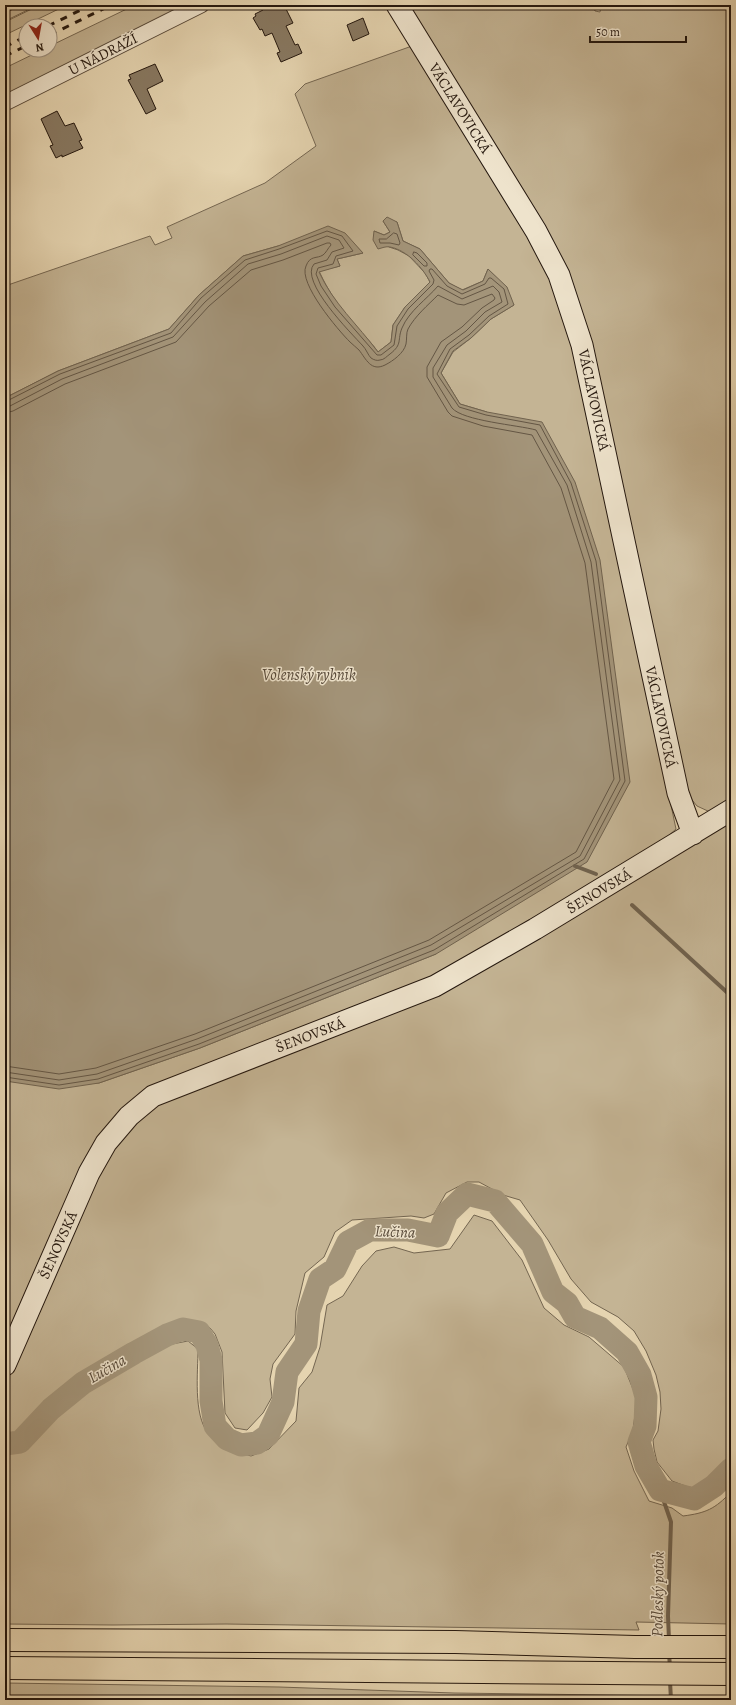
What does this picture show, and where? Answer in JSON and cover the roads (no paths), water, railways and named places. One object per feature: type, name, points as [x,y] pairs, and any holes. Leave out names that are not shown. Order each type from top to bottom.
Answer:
[{"type":"highway","points":[[5,1640],[455,1642],[731,1647]]},
{"type":"highway","points":[[5,1668],[731,1674]]},
{"type":"main road","name":"VÁCLAVOVICKÁ","points":[[397,5],[536,231],[559,275],[582,344],[678,793],[693,834]]},
{"type":"main road","name":"ŠENOVSKÁ","points":[[5,1365],[89,1173],[106,1143],[129,1116],[153,1096],[435,986],[517,940],[731,810]]},
{"type":"street","name":"U NÁDRAŽÍ","points":[[5,103],[201,5]]},
{"type":"water","name":"Volenský rybník","points":[[387,217],[397,222],[403,241],[420,249],[449,283],[463,290],[483,281],[488,269],[507,287],[514,305],[491,319],[471,338],[453,351],[441,373],[460,404],[487,412],[542,422],[575,482],[600,560],[630,782],[587,862],[436,954],[200,1048],[99,1083],[59,1089],[5,1081],[5,398],[58,371],[169,329],[199,295],[243,256],[278,246],[328,226],[345,233],[363,253],[337,259],[340,266],[319,272],[331,294],[378,352],[391,342],[393,325],[405,307],[430,282],[414,260],[402,252],[388,247],[378,249],[373,240],[374,231],[384,235],[390,232],[383,221]]},
{"type":"waterway","points":[[575,866],[596,874]]},
{"type":"waterway","points":[[632,905],[731,996]]},
{"type":"waterway","name":"Lučina","points":[[5,1444],[20,1442],[51,1409],[83,1383],[167,1335],[183,1329],[199,1332],[207,1345],[211,1360],[211,1401],[215,1426],[227,1439],[241,1445],[257,1443],[268,1435],[283,1402],[287,1372],[306,1344],[309,1311],[320,1279],[335,1269],[348,1242],[370,1230],[408,1230],[438,1236],[447,1213],[467,1194],[495,1201],[532,1244],[553,1292],[567,1303],[575,1317],[600,1328],[627,1352],[640,1375],[646,1397],[645,1426],[639,1442],[646,1466],[660,1490],[694,1499],[714,1486],[731,1469]]},
{"type":"waterway","name":"Podleský potok","points":[[660,1490],[671,1522],[668,1616],[669,1640]]},
{"type":"waterway","name":"Podleský potok","points":[[669,1653],[670,1668]]},
{"type":"waterway","name":"Podleský potok","points":[[670,1681],[671,1700]]},
{"type":"railway","points":[[58,21],[91,5]]},
{"type":"railway","points":[[58,31],[111,5]]},
{"type":"railway","points":[[5,47],[18,40]]},
{"type":"railway","points":[[5,56],[18,50]]}]
